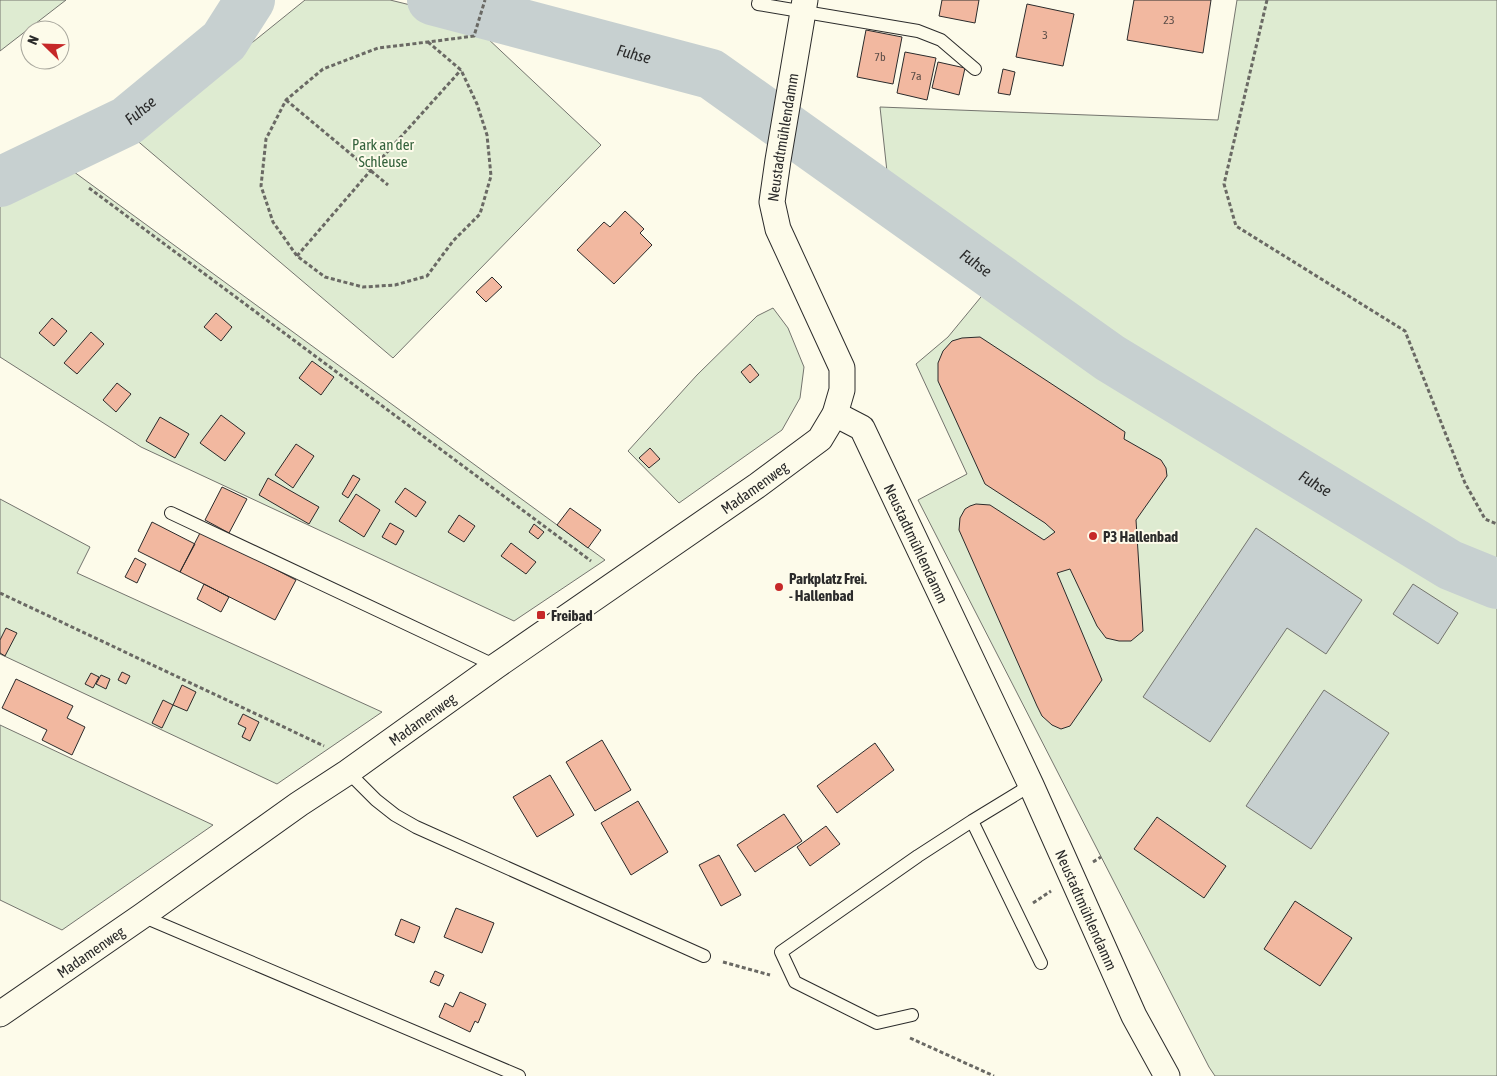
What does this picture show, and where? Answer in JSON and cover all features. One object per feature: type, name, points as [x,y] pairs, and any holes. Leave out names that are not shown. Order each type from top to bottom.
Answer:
[{"type":"street","name":"Neustadtmühlendamm","points":[[804,6],[772,202],[778,229],[842,368],[842,390],[835,414],[862,428],[1031,785],[1134,1016],[1167,1076]]},
{"type":"street","name":"Madamenweg","points":[[0,1014],[741,496],[820,439],[835,414]]},
{"type":"lane","points":[[759,0],[758,4],[804,6],[918,31],[941,40],[975,69]]},
{"type":"lane","points":[[171,513],[496,666]]},
{"type":"lane","points":[[348,772],[394,816],[704,956]]},
{"type":"lane","points":[[912,1015],[877,1023],[795,982],[781,952],[918,856],[1031,785]]},
{"type":"lane","points":[[972,821],[1041,963]]},
{"type":"lane","points":[[142,916],[519,1076]]},
{"type":"path","points":[[428,42],[461,70],[477,104],[487,135],[492,176],[480,214],[453,241],[427,276],[395,285],[363,287],[326,277],[297,256],[273,222],[261,186],[266,139],[286,100],[322,70],[378,48],[474,36],[485,0]]},
{"type":"path","points":[[1267,0],[1224,184],[1236,226],[1405,331],[1465,483],[1485,519],[1497,524]]},
{"type":"path","points":[[297,256],[461,70]]},
{"type":"path","points":[[286,100],[388,185]]},
{"type":"path","points":[[89,188],[591,560]]},
{"type":"path","points":[[0,593],[324,746]]},
{"type":"path","points":[[704,956],[795,982]]},
{"type":"path","points":[[877,1023],[994,1076]]},
{"type":"green space","points":[[0,0],[66,0],[40,20],[20,20],[20,36],[0,51]]},
{"type":"green space","name":"Park an der Schleuse","points":[[305,0],[390,0],[488,24],[485,36],[601,145],[393,358],[134,138]]},
{"type":"green space","points":[[1237,0],[1497,0],[1497,1076],[1215,1076],[918,500],[967,474],[916,364],[948,337],[990,286],[892,218],[880,107],[1218,120]]},
{"type":"green space","points":[[70,169],[605,560],[514,621],[141,447],[0,357],[0,203]]},
{"type":"green space","points":[[773,308],[788,328],[804,367],[800,398],[782,430],[679,503],[628,451],[697,375],[757,316]]},
{"type":"green space","points":[[0,499],[90,547],[77,573],[382,712],[277,784],[0,654]]},
{"type":"green space","points":[[0,725],[213,825],[62,930],[0,900]]},
{"type":"shaded area","points":[[1256,528],[1362,600],[1326,654],[1287,628],[1210,742],[1143,697]]},
{"type":"shaded area","points":[[1413,584],[1458,613],[1438,644],[1393,614]]},
{"type":"shaded area","points":[[1324,690],[1389,733],[1311,849],[1246,806]]},
{"type":"building","points":[[942,0],[979,0],[975,23],[939,16]]},
{"type":"building","points":[[1134,0],[1211,0],[1203,53],[1127,40]]},
{"type":"building","points":[[1027,4],[1074,14],[1063,66],[1016,57]]},
{"type":"building","points":[[866,30],[902,37],[893,84],[857,77]]},
{"type":"building","points":[[905,52],[936,58],[927,100],[897,93]]},
{"type":"building","points":[[938,62],[965,68],[959,95],[932,88]]},
{"type":"building","points":[[1003,69],[1015,72],[1010,95],[998,93]]},
{"type":"building","points":[[625,211],[644,229],[640,233],[652,245],[614,284],[577,250],[604,222],[610,227]]},
{"type":"building","points":[[492,277],[502,287],[486,302],[476,292]]},
{"type":"building","points":[[216,313],[232,327],[221,341],[204,327]]},
{"type":"building","points":[[52,318],[67,331],[54,346],[39,333]]},
{"type":"building","points":[[91,332],[104,344],[77,374],[64,363]]},
{"type":"building","name":"P3 Hallenbad","points":[[980,337],[1125,432],[1124,439],[1161,460],[1166,468],[1167,476],[1136,520],[1143,631],[1131,641],[1106,638],[1097,626],[1070,569],[1057,573],[1102,680],[1070,726],[1061,729],[1052,725],[1042,716],[959,530],[960,518],[965,509],[976,504],[990,505],[1044,540],[1055,532],[1045,523],[985,484],[938,381],[938,363],[943,351],[952,341],[962,338]]},
{"type":"building","points":[[312,361],[334,377],[321,395],[299,378]]},
{"type":"building","points":[[750,364],[759,375],[750,383],[741,372]]},
{"type":"building","points":[[117,383],[131,394],[116,412],[103,400]]},
{"type":"building","points":[[221,415],[245,433],[225,461],[200,443]]},
{"type":"building","points":[[160,417],[189,434],[175,458],[146,441]]},
{"type":"building","points":[[296,444],[314,456],[293,488],[275,475]]},
{"type":"building","points":[[650,448],[660,459],[649,468],[639,458]]},
{"type":"building","points":[[353,475],[360,479],[348,498],[342,494]]},
{"type":"building","points":[[268,478],[319,507],[309,524],[259,495]]},
{"type":"building","points":[[222,487],[247,499],[229,533],[205,520]]},
{"type":"building","points":[[405,488],[426,502],[416,517],[395,502]]},
{"type":"building","points":[[356,494],[380,510],[364,537],[339,521]]},
{"type":"building","points":[[570,508],[601,530],[588,548],[557,525]]},
{"type":"building","points":[[459,515],[475,526],[464,542],[448,532]]},
{"type":"building","points":[[152,522],[195,544],[180,572],[138,551]]},
{"type":"building","points":[[390,523],[404,531],[396,545],[382,537]]},
{"type":"building","points":[[534,524],[544,532],[538,539],[529,532]]},
{"type":"building","points":[[201,531],[296,580],[275,620],[180,572]]},
{"type":"building","points":[[511,543],[536,562],[526,574],[501,556]]},
{"type":"building","points":[[135,558],[146,564],[137,583],[125,577]]},
{"type":"building","points":[[204,584],[229,597],[221,612],[197,599]]},
{"type":"building","points":[[6,628],[17,633],[5,656],[0,653],[0,640]]},
{"type":"building","points":[[122,672],[130,676],[126,684],[118,680]]},
{"type":"building","points":[[91,673],[99,677],[93,688],[85,684]]},
{"type":"building","points":[[101,675],[110,679],[106,689],[96,684]]},
{"type":"building","points":[[16,679],[73,706],[67,718],[85,727],[72,755],[42,740],[47,730],[2,708]]},
{"type":"building","points":[[182,685],[196,692],[187,711],[173,705]]},
{"type":"building","points":[[163,700],[173,705],[162,728],[152,723]]},
{"type":"building","points":[[243,714],[259,722],[250,741],[242,737],[246,728],[238,724]]},
{"type":"building","points":[[602,740],[631,790],[595,811],[566,762]]},
{"type":"building","points":[[875,743],[894,770],[837,813],[817,786]]},
{"type":"building","points":[[550,775],[574,815],[537,837],[513,797]]},
{"type":"building","points":[[638,801],[668,852],[631,875],[601,823]]},
{"type":"building","points":[[784,814],[802,841],[755,872],[737,845]]},
{"type":"building","points":[[1157,817],[1226,866],[1204,898],[1134,849]]},
{"type":"building","points":[[826,826],[840,844],[810,866],[797,847]]},
{"type":"building","points":[[719,855],[741,895],[721,906],[699,865]]},
{"type":"building","points":[[1295,901],[1352,938],[1320,986],[1264,949]]},
{"type":"building","points":[[456,908],[494,923],[482,953],[444,937]]},
{"type":"building","points":[[401,919],[420,927],[414,943],[395,935]]},
{"type":"building","points":[[435,971],[444,975],[439,986],[430,982]]},
{"type":"building","points":[[460,992],[486,1004],[478,1023],[475,1021],[470,1032],[439,1017],[445,1003],[453,1007]]},
{"type":"waterway","name":"Fuhse","points":[[0,182],[127,121],[224,41],[250,0]]},
{"type":"waterway","name":"Fuhse","points":[[432,0],[711,74],[1110,358],[1450,565],[1497,584]]},
{"type":"place","name":"P3 Hallenbad","points":[[1093,536]]},
{"type":"place","name":"Parkplatz Frei. - Hallenbad","points":[[779,587]]},
{"type":"place","name":"Freibad","points":[[541,615]]}]
